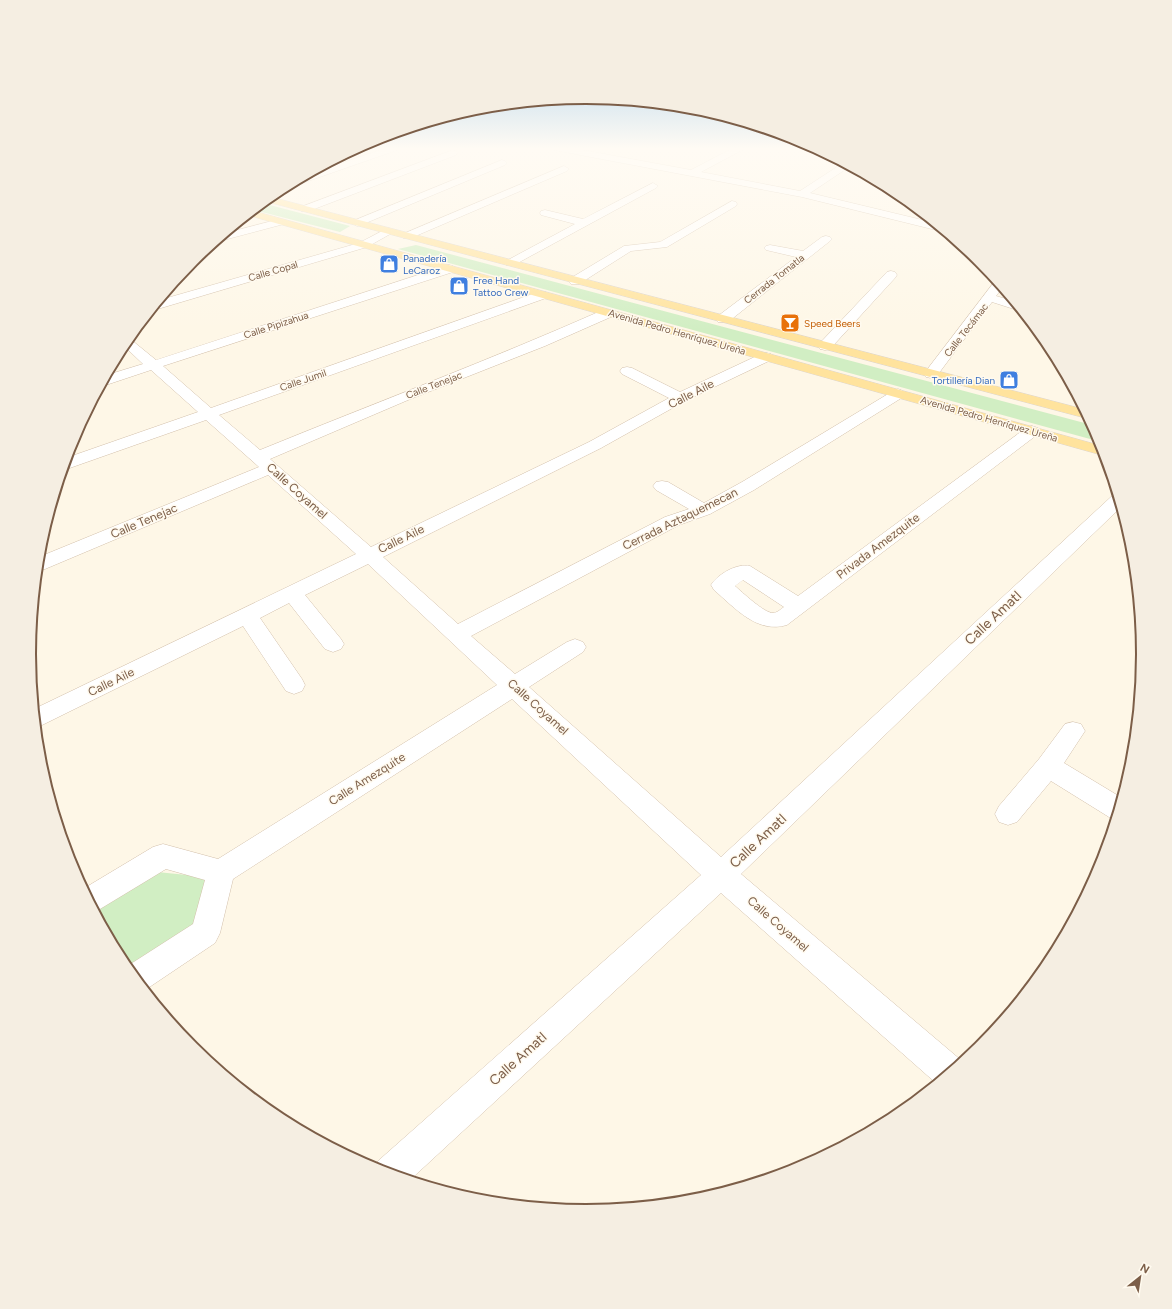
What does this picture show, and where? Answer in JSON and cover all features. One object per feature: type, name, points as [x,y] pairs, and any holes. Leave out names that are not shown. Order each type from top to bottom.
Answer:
[{"type":"main road","name":"Avenida Pedro Henríquez Ureña","points":[[302,208],[1080,413]]},
{"type":"main road","name":"Avenida Pedro Henríquez Ureña","points":[[256,215],[1096,449]]},
{"type":"street","points":[[357,223],[393,208]]},
{"type":"street","points":[[473,208],[486,212]]},
{"type":"street","points":[[407,236],[473,208]]},
{"type":"street","points":[[510,263],[612,208]]},
{"type":"street","points":[[575,280],[628,248],[662,244],[725,208]]},
{"type":"street","points":[[866,208],[924,221]]},
{"type":"street","points":[[545,214],[585,223]]},
{"type":"street","points":[[230,235],[280,222]]},
{"type":"street","name":"Calle Copal","points":[[163,303],[363,245],[388,231]]},
{"type":"street","name":"Cerrada Tomatla","points":[[723,319],[826,239]]},
{"type":"street","points":[[770,248],[805,255]]},
{"type":"street","name":"Calle Pipizahua","points":[[110,379],[449,269]]},
{"type":"street","points":[[825,346],[891,275]]},
{"type":"street","points":[[182,285],[194,294]]},
{"type":"street","name":"Calle Tecámac","points":[[931,374],[996,288]]},
{"type":"street","name":"Calle Jumil","points":[[71,462],[542,295]]},
{"type":"street","points":[[990,298],[1009,303]]},
{"type":"street","name":"Calle Tenejac","points":[[44,562],[265,462],[403,397],[540,343],[608,313]]},
{"type":"street","name":"Calle Coyamel","points":[[131,346],[265,462],[457,634],[721,875],[947,1070]]},
{"type":"street","name":"Calle Aile","points":[[40,717],[595,445],[680,398],[766,357]]},
{"type":"street","points":[[627,371],[680,398]]},
{"type":"street","name":"Cerrada Aztaquemecan","points":[[457,634],[672,521],[704,510],[748,486],[898,394]]},
{"type":"street","name":"Privada Amezquite","points":[[798,606],[743,571],[721,585],[756,614],[767,620],[780,620],[1032,431]]},
{"type":"street","points":[[662,486],[704,510]]},
{"type":"street","name":"Calle Amatl","points":[[395,1170],[721,875],[1114,503]]},
{"type":"street","points":[[292,593],[333,644]]},
{"type":"street","points":[[247,615],[294,685]]},
{"type":"street","name":"Calle Amezquite","points":[[221,872],[575,647]]},
{"type":"street","points":[[1008,814],[1048,766],[1073,731]]},
{"type":"street","points":[[1048,766],[1114,807]]},
{"type":"street","points":[[93,898],[163,856],[221,872],[205,933],[140,976]]},
{"type":"green space","points":[[265,208],[281,208],[350,226],[340,232],[260,212]]},
{"type":"green space","points":[[416,245],[1084,423],[1092,440],[398,249]]},
{"type":"green space","points":[[157,872],[207,877],[193,926],[132,964],[99,909]]},
{"type":"place","name":"Panadería LeCaroz","points":[[389,264]]},
{"type":"place","name":"Free Hand Tattoo Crew","points":[[459,286]]},
{"type":"place","name":"Speed Beers","points":[[790,323]]},
{"type":"place","name":"Tortillería Dian","points":[[1009,380]]}]
